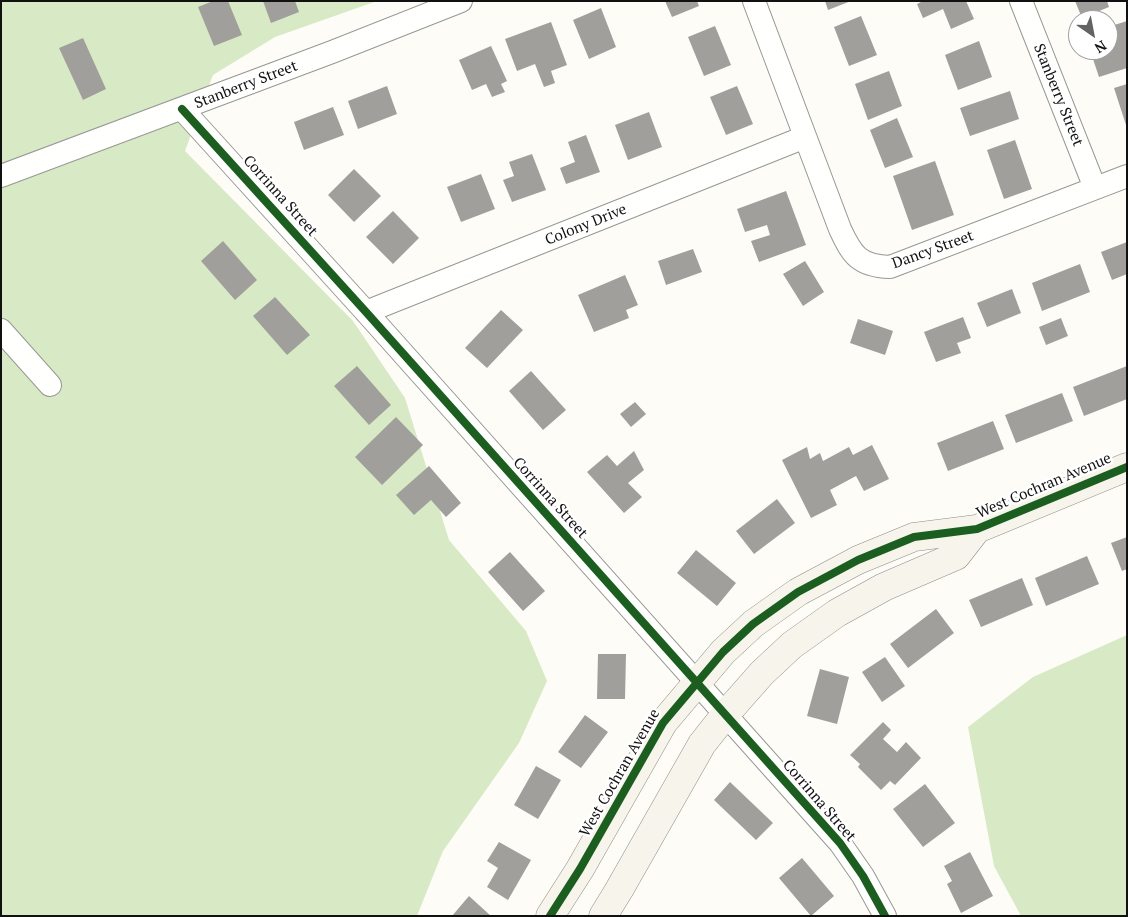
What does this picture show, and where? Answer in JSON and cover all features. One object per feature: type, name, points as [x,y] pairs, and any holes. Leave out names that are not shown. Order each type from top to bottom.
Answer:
[{"type":"street","name":"Stanberry Street","points":[[1,176],[332,52],[461,1]]},
{"type":"street","name":"Dancy Street","points":[[754,1],[846,241],[853,253],[863,262],[876,266],[890,267],[1127,176]]},
{"type":"street","name":"Stanberry Street","points":[[1021,1],[1095,188]]},
{"type":"street","name":"Corrinna Street","points":[[182,109],[366,312],[840,843],[863,876],[885,916]]},
{"type":"street","name":"Colony Drive","points":[[366,312],[805,137]]},
{"type":"street","points":[[1,330],[50,385]]},
{"type":"street","name":"West Cochran Avenue","points":[[550,916],[580,869],[663,723],[723,652],[753,624],[798,592],[845,566],[914,537],[977,530],[1127,467]]},
{"type":"street","name":"West Cochran Avenue","points":[[603,916],[702,744],[762,672],[792,645],[837,613],[884,587],[956,556],[977,530]]},
{"type":"green space","points":[[1,1],[377,1],[275,37],[213,75],[185,151],[353,321],[405,398],[449,540],[526,631],[547,681],[519,743],[443,851],[417,916],[1,916]]},
{"type":"green space","points":[[1127,635],[1127,916],[1021,916],[994,866],[968,727],[1033,677]]},
{"type":"building","points":[[213,1],[228,1],[242,35],[214,46],[198,7]]},
{"type":"building","points":[[263,1],[295,1],[299,12],[271,23]]},
{"type":"building","points":[[665,1],[697,1],[699,6],[672,17]]},
{"type":"building","points":[[825,1],[851,1],[828,10]]},
{"type":"building","points":[[923,1],[966,1],[974,19],[951,29],[943,9],[923,18],[917,4]]},
{"type":"building","points":[[1075,1],[1107,1],[1109,7],[1102,10],[1079,10]]},
{"type":"building","points":[[601,8],[616,47],[589,59],[573,20]]},
{"type":"building","points":[[861,16],[877,55],[849,66],[834,27]]},
{"type":"building","points":[[1127,21],[1127,68],[1099,77],[1093,60],[1118,60],[1118,24]]},
{"type":"building","points":[[551,22],[567,65],[551,71],[555,83],[544,87],[535,64],[517,71],[505,39]]},
{"type":"building","points":[[715,26],[731,65],[704,76],[688,37]]},
{"type":"building","points":[[83,38],[106,89],[83,100],[59,48]]},
{"type":"building","points":[[979,41],[992,77],[958,90],[945,55]]},
{"type":"building","points":[[491,46],[507,81],[501,84],[505,92],[492,97],[486,84],[472,90],[459,60]]},
{"type":"building","points":[[889,71],[902,106],[868,120],[855,84]]},
{"type":"building","points":[[1127,84],[1127,125],[1126,125],[1114,88]]},
{"type":"building","points":[[387,86],[397,114],[358,129],[348,101]]},
{"type":"building","points":[[737,86],[753,124],[726,135],[710,97]]},
{"type":"building","points":[[1010,91],[1019,119],[970,136],[960,108]]},
{"type":"building","points":[[333,107],[344,135],[304,150],[294,122]]},
{"type":"building","points":[[649,112],[662,147],[628,160],[615,125]]},
{"type":"building","points":[[897,118],[913,157],[885,168],[870,130]]},
{"type":"building","points":[[586,135],[600,172],[566,184],[560,168],[575,162],[568,142]]},
{"type":"building","points":[[1015,140],[1032,189],[1004,199],[987,150]]},
{"type":"building","points":[[532,154],[546,190],[512,202],[503,180],[514,176],[509,162]]},
{"type":"building","points":[[935,161],[954,215],[912,230],[893,176]]},
{"type":"building","points":[[354,169],[381,196],[354,222],[328,195]]},
{"type":"building","points":[[481,174],[495,209],[461,222],[447,187]]},
{"type":"building","points":[[786,191],[806,245],[759,262],[751,241],[770,235],[767,225],[745,232],[737,209]]},
{"type":"building","points":[[393,211],[419,238],[393,264],[366,237]]},
{"type":"building","points":[[223,241],[257,280],[235,300],[201,261]]},
{"type":"building","points":[[1127,242],[1127,274],[1112,280],[1101,252]]},
{"type":"building","points":[[693,249],[702,272],[666,285],[658,261]]},
{"type":"building","points":[[805,261],[824,292],[803,306],[783,274]]},
{"type":"building","points":[[1080,264],[1090,292],[1042,311],[1032,283]]},
{"type":"building","points":[[625,275],[638,305],[626,310],[629,318],[594,332],[578,295]]},
{"type":"building","points":[[1012,289],[1021,313],[987,327],[977,303]]},
{"type":"building","points":[[275,297],[310,335],[287,355],[253,316]]},
{"type":"building","points":[[501,310],[523,330],[487,368],[465,348]]},
{"type":"building","points":[[963,317],[971,338],[957,343],[961,353],[936,362],[924,332]]},
{"type":"building","points":[[1061,318],[1068,336],[1046,345],[1039,327]]},
{"type":"building","points":[[858,319],[893,331],[885,355],[850,343]]},
{"type":"building","points":[[357,366],[391,405],[369,425],[334,386]]},
{"type":"building","points":[[1127,366],[1127,399],[1084,416],[1073,387]]},
{"type":"building","points":[[531,371],[566,410],[543,430],[509,391]]},
{"type":"building","points":[[1062,393],[1073,421],[1016,443],[1005,415]]},
{"type":"building","points":[[635,402],[646,414],[631,427],[620,414]]},
{"type":"building","points":[[396,417],[423,445],[382,485],[355,457]]},
{"type":"building","points":[[993,421],[1004,449],[948,471],[937,443]]},
{"type":"building","points":[[872,445],[889,479],[864,491],[856,476],[830,490],[837,505],[811,518],[782,460],[807,447],[810,459],[820,453],[823,461],[849,447],[853,455]]},
{"type":"building","points":[[634,451],[644,470],[628,483],[642,497],[624,513],[587,472],[607,455],[617,466]]},
{"type":"building","points":[[429,466],[461,503],[446,517],[431,500],[414,515],[396,495]]},
{"type":"building","points":[[777,499],[795,523],[754,554],[736,531]]},
{"type":"building","points":[[1127,537],[1127,569],[1122,571],[1111,543]]},
{"type":"building","points":[[696,550],[736,583],[717,606],[677,573]]},
{"type":"building","points":[[510,552],[545,591],[523,611],[488,572]]},
{"type":"building","points":[[1087,556],[1099,584],[1046,606],[1035,578]]},
{"type":"building","points":[[1022,578],[1033,605],[981,627],[969,600]]},
{"type":"building","points":[[936,609],[954,633],[908,668],[890,644]]},
{"type":"building","points":[[598,654],[626,654],[625,699],[597,699]]},
{"type":"building","points":[[885,657],[905,686],[882,702],[862,672]]},
{"type":"building","points":[[820,669],[849,677],[837,724],[807,716]]},
{"type":"building","points":[[585,715],[608,732],[581,768],[558,752]]},
{"type":"building","points":[[883,722],[891,730],[883,739],[897,752],[906,742],[921,758],[895,785],[890,781],[881,790],[858,767],[860,764],[850,755]]},
{"type":"building","points":[[536,766],[561,780],[538,819],[514,805]]},
{"type":"building","points":[[730,782],[773,823],[756,840],[714,800]]},
{"type":"building","points":[[925,784],[955,823],[923,847],[893,809]]},
{"type":"building","points":[[499,842],[531,860],[508,900],[487,887],[498,868],[487,861]]},
{"type":"building","points":[[970,852],[993,896],[961,913],[947,884],[952,881],[944,866]]},
{"type":"building","points":[[802,858],[834,896],[811,916],[779,878]]},
{"type":"building","points":[[469,896],[491,916],[452,916]]},
{"type":"cycle path","points":[[182,109],[366,312],[840,843],[863,876],[885,916]]},
{"type":"cycle path","points":[[550,916],[580,869],[663,723],[723,652],[753,624],[798,592],[858,560],[914,537],[977,529],[1127,467]]}]
